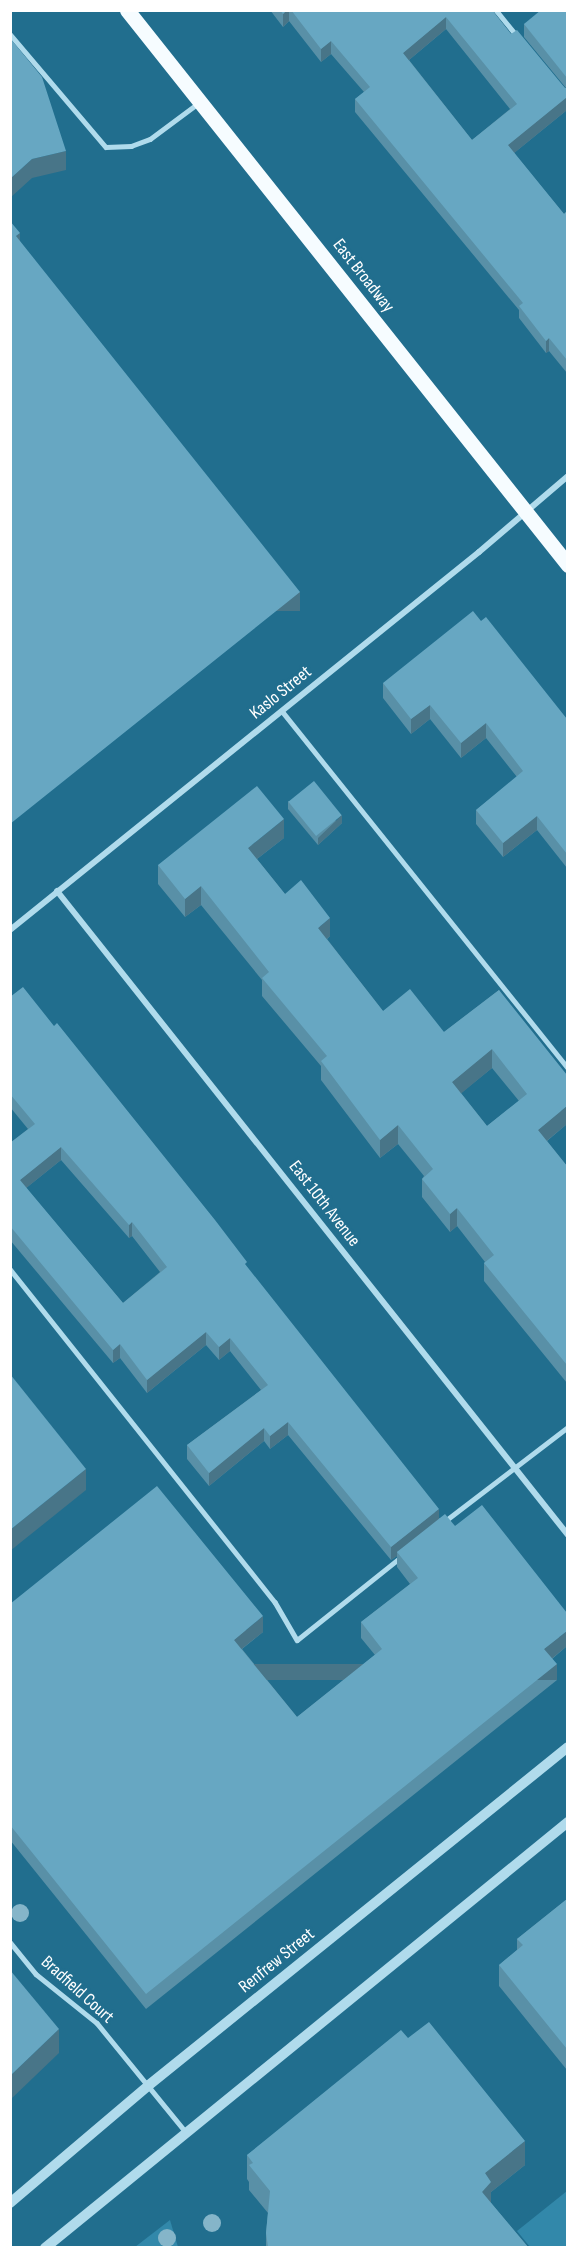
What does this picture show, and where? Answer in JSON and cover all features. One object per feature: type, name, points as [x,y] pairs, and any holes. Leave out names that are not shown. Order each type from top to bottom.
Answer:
[{"type":"main road","name":"East Broadway","points":[[127,10],[567,565]]},
{"type":"street","name":"Kaslo Street","points":[[10,930],[282,711],[567,476]]},
{"type":"street","name":"East 10th Avenue","points":[[57,891],[567,1535]]},
{"type":"street","name":"Renfrew Street","points":[[10,2204],[149,2085],[567,1747]]},
{"type":"street","points":[[45,2247],[567,1822]]},
{"type":"lane","points":[[496,10],[525,46]]},
{"type":"lane","points":[[10,34],[106,147],[131,146],[150,139],[200,102]]},
{"type":"lane","points":[[282,711],[567,1068]]},
{"type":"lane","points":[[10,1269],[275,1602],[297,1640],[409,1550]]},
{"type":"lane","points":[[437,1528],[567,1427]]},
{"type":"lane","name":"Bradfield Court","points":[[10,1942],[36,1974],[97,2024],[186,2132]]},
{"type":"shaded area","points":[[567,2191],[567,2247],[530,2247],[517,2231]]},
{"type":"shaded area","points":[[170,2220],[178,2247],[135,2247]]},
{"type":"building","points":[[291,10],[492,10],[511,34],[517,30],[567,88],[567,97],[508,145],[564,214],[567,211],[567,360],[549,338],[546,341],[519,306],[523,303],[355,99],[370,87],[331,41],[321,49]],"holes":[[[446,17],[517,104],[472,140],[403,53]]]},
{"type":"building","points":[[541,10],[567,10],[567,78],[524,24]]},
{"type":"building","points":[[10,38],[42,77],[66,151],[32,159],[10,179]]},
{"type":"building","points":[[10,221],[20,233],[16,236],[300,592],[10,824]]},
{"type":"building","points":[[473,611],[481,621],[486,617],[567,719],[567,854],[537,816],[503,843],[476,810],[523,771],[486,723],[461,743],[430,705],[411,719],[383,683]]},
{"type":"building","points":[[314,781],[342,815],[316,836],[288,802]]},
{"type":"building","points":[[257,786],[284,819],[248,848],[285,894],[301,880],[330,918],[318,928],[383,1011],[410,989],[444,1032],[499,990],[567,1075],[567,1106],[538,1130],[567,1166],[567,1365],[484,1263],[494,1255],[457,1208],[450,1214],[422,1179],[433,1169],[398,1125],[380,1140],[321,1061],[327,1056],[262,978],[269,972],[201,886],[185,899],[158,865]],"holes":[[[492,1049],[527,1094],[487,1126],[452,1082]]]},
{"type":"building","points":[[23,987],[54,1026],[57,1023],[215,1220],[247,1262],[245,1264],[439,1509],[391,1547],[288,1422],[270,1436],[264,1428],[209,1473],[187,1445],[268,1385],[230,1338],[219,1347],[206,1332],[147,1380],[120,1344],[113,1350],[10,1226],[10,1143],[35,1124],[10,1094],[10,997]],"holes":[[[61,1147],[129,1225],[132,1222],[167,1267],[123,1303],[20,1180]]]},
{"type":"building","points":[[10,1374],[86,1469],[10,1530]]},
{"type":"building","points":[[157,1486],[263,1616],[234,1640],[297,1717],[382,1649],[361,1622],[418,1578],[397,1552],[445,1514],[455,1526],[482,1505],[567,1613],[567,1631],[544,1649],[557,1664],[146,1994],[10,1825],[10,1604]]},
{"type":"building","points":[[567,1899],[567,2049],[499,1965],[523,1945],[517,1939]]},
{"type":"building","points":[[10,1970],[59,2029],[10,2076]]},
{"type":"building","points":[[429,2022],[525,2141],[485,2173],[491,2182],[482,2192],[528,2247],[268,2247],[266,2233],[270,2191],[249,2165],[253,2163],[247,2155],[401,2030],[408,2038]]}]
